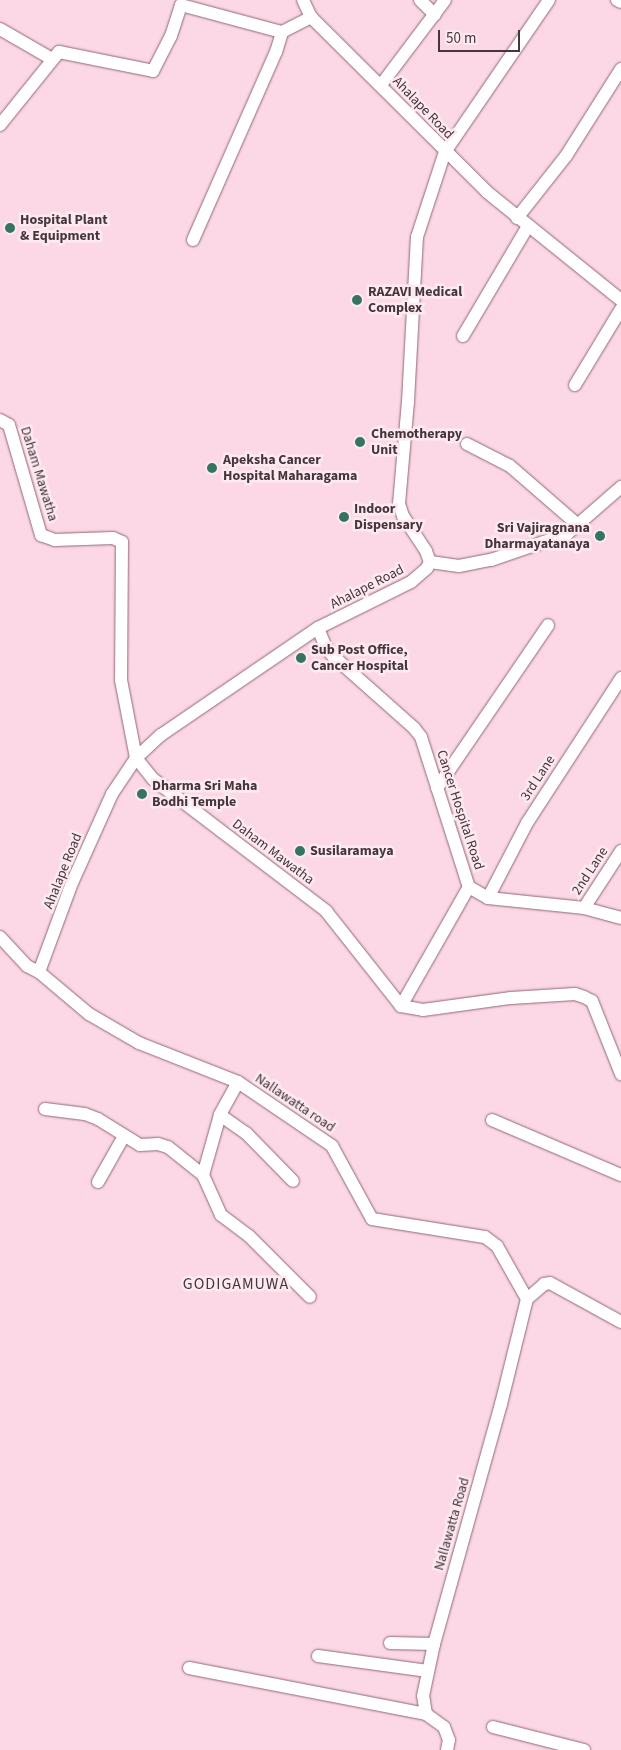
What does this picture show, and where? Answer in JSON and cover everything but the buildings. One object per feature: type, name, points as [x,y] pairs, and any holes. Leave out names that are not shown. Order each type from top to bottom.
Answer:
[{"type":"street","name":"Ahalape Road","points":[[39,972],[72,883],[112,794],[136,758],[161,735],[318,628],[411,582],[427,568],[430,562],[426,551],[403,516],[399,504],[398,490],[408,402],[417,237],[445,152],[381,85],[311,18],[303,0]]},
{"type":"street","points":[[420,0],[435,15]]},
{"type":"street","points":[[381,85],[445,0]]},
{"type":"street","points":[[549,0],[445,152],[522,222],[621,300]]},
{"type":"street","points":[[617,0],[621,2]]},
{"type":"street","points":[[0,125],[59,52],[153,71],[171,36],[182,4],[282,32],[311,18]]},
{"type":"street","points":[[0,29],[52,59]]},
{"type":"street","points":[[193,240],[276,52],[282,32]]},
{"type":"street","points":[[464,336],[522,222],[621,69]]},
{"type":"street","points":[[575,385],[621,309]]},
{"type":"street","name":"Daham Mawatha","points":[[0,420],[9,425],[41,534],[56,540],[113,538],[122,542],[121,680],[136,758],[154,780],[326,911],[400,1006]]},
{"type":"street","points":[[467,444],[510,466],[578,524]]},
{"type":"street","points":[[430,562],[459,566],[491,560],[567,534],[621,487]]},
{"type":"street","points":[[437,788],[548,625]]},
{"type":"street","name":"Cancer Hospital Road","points":[[318,628],[326,648],[333,656],[414,728],[421,737],[468,887],[488,898],[584,908],[621,918]]},
{"type":"street","name":"3rd Lane","points":[[488,898],[527,823],[621,678]]},
{"type":"street","name":"2nd Lane","points":[[584,908],[621,851]]},
{"type":"street","points":[[468,887],[400,1006],[422,1010],[511,998],[575,994],[592,1002],[621,1074]]},
{"type":"street","name":"Nallawatta road","points":[[0,937],[27,966],[39,972],[89,1014],[139,1043],[238,1082],[332,1146],[372,1219],[490,1239],[497,1246],[527,1299]]},
{"type":"street","points":[[204,1175],[220,1115],[238,1082]]},
{"type":"street","points":[[45,1109],[86,1114],[98,1119],[140,1145],[158,1144],[168,1147],[204,1175],[221,1215],[249,1236],[310,1297]]},
{"type":"street","points":[[220,1115],[246,1133],[293,1181]]},
{"type":"street","points":[[492,1120],[621,1175]]},
{"type":"street","points":[[98,1182],[124,1136]]},
{"type":"street","points":[[527,1299],[544,1284],[550,1283],[621,1322]]},
{"type":"street","name":"Nallawatta Road","points":[[426,1714],[423,1696],[434,1644],[501,1404],[527,1299]]},
{"type":"street","points":[[390,1643],[434,1644]]},
{"type":"street","points":[[318,1656],[428,1671]]},
{"type":"street","points":[[190,1668],[426,1714],[444,1727],[449,1740],[447,1750]]},
{"type":"street","points":[[493,1727],[584,1750]]},
{"type":"place","name":"Hospital Plant & Equipment","points":[[10,228]]},
{"type":"place","name":"RAZAVI Medical Complex","points":[[357,300]]},
{"type":"place","name":"Chemotherapy Unit","points":[[360,442]]},
{"type":"place","name":"Apeksha Cancer Hospital Maharagama","points":[[212,468]]},
{"type":"place","name":"Indoor Dispensary","points":[[344,517]]},
{"type":"place","name":"Sri Vajiragnana Dharmayatanaya","points":[[600,536]]},
{"type":"place","name":"Sub Post Office, Cancer Hospital","points":[[301,658]]},
{"type":"place","name":"Dharma Sri Maha Bodhi Temple","points":[[142,794]]},
{"type":"place","name":"Susilaramaya","points":[[300,851]]},
{"type":"district","name":"GODIGAMUWA","points":[[236,1284]]}]
